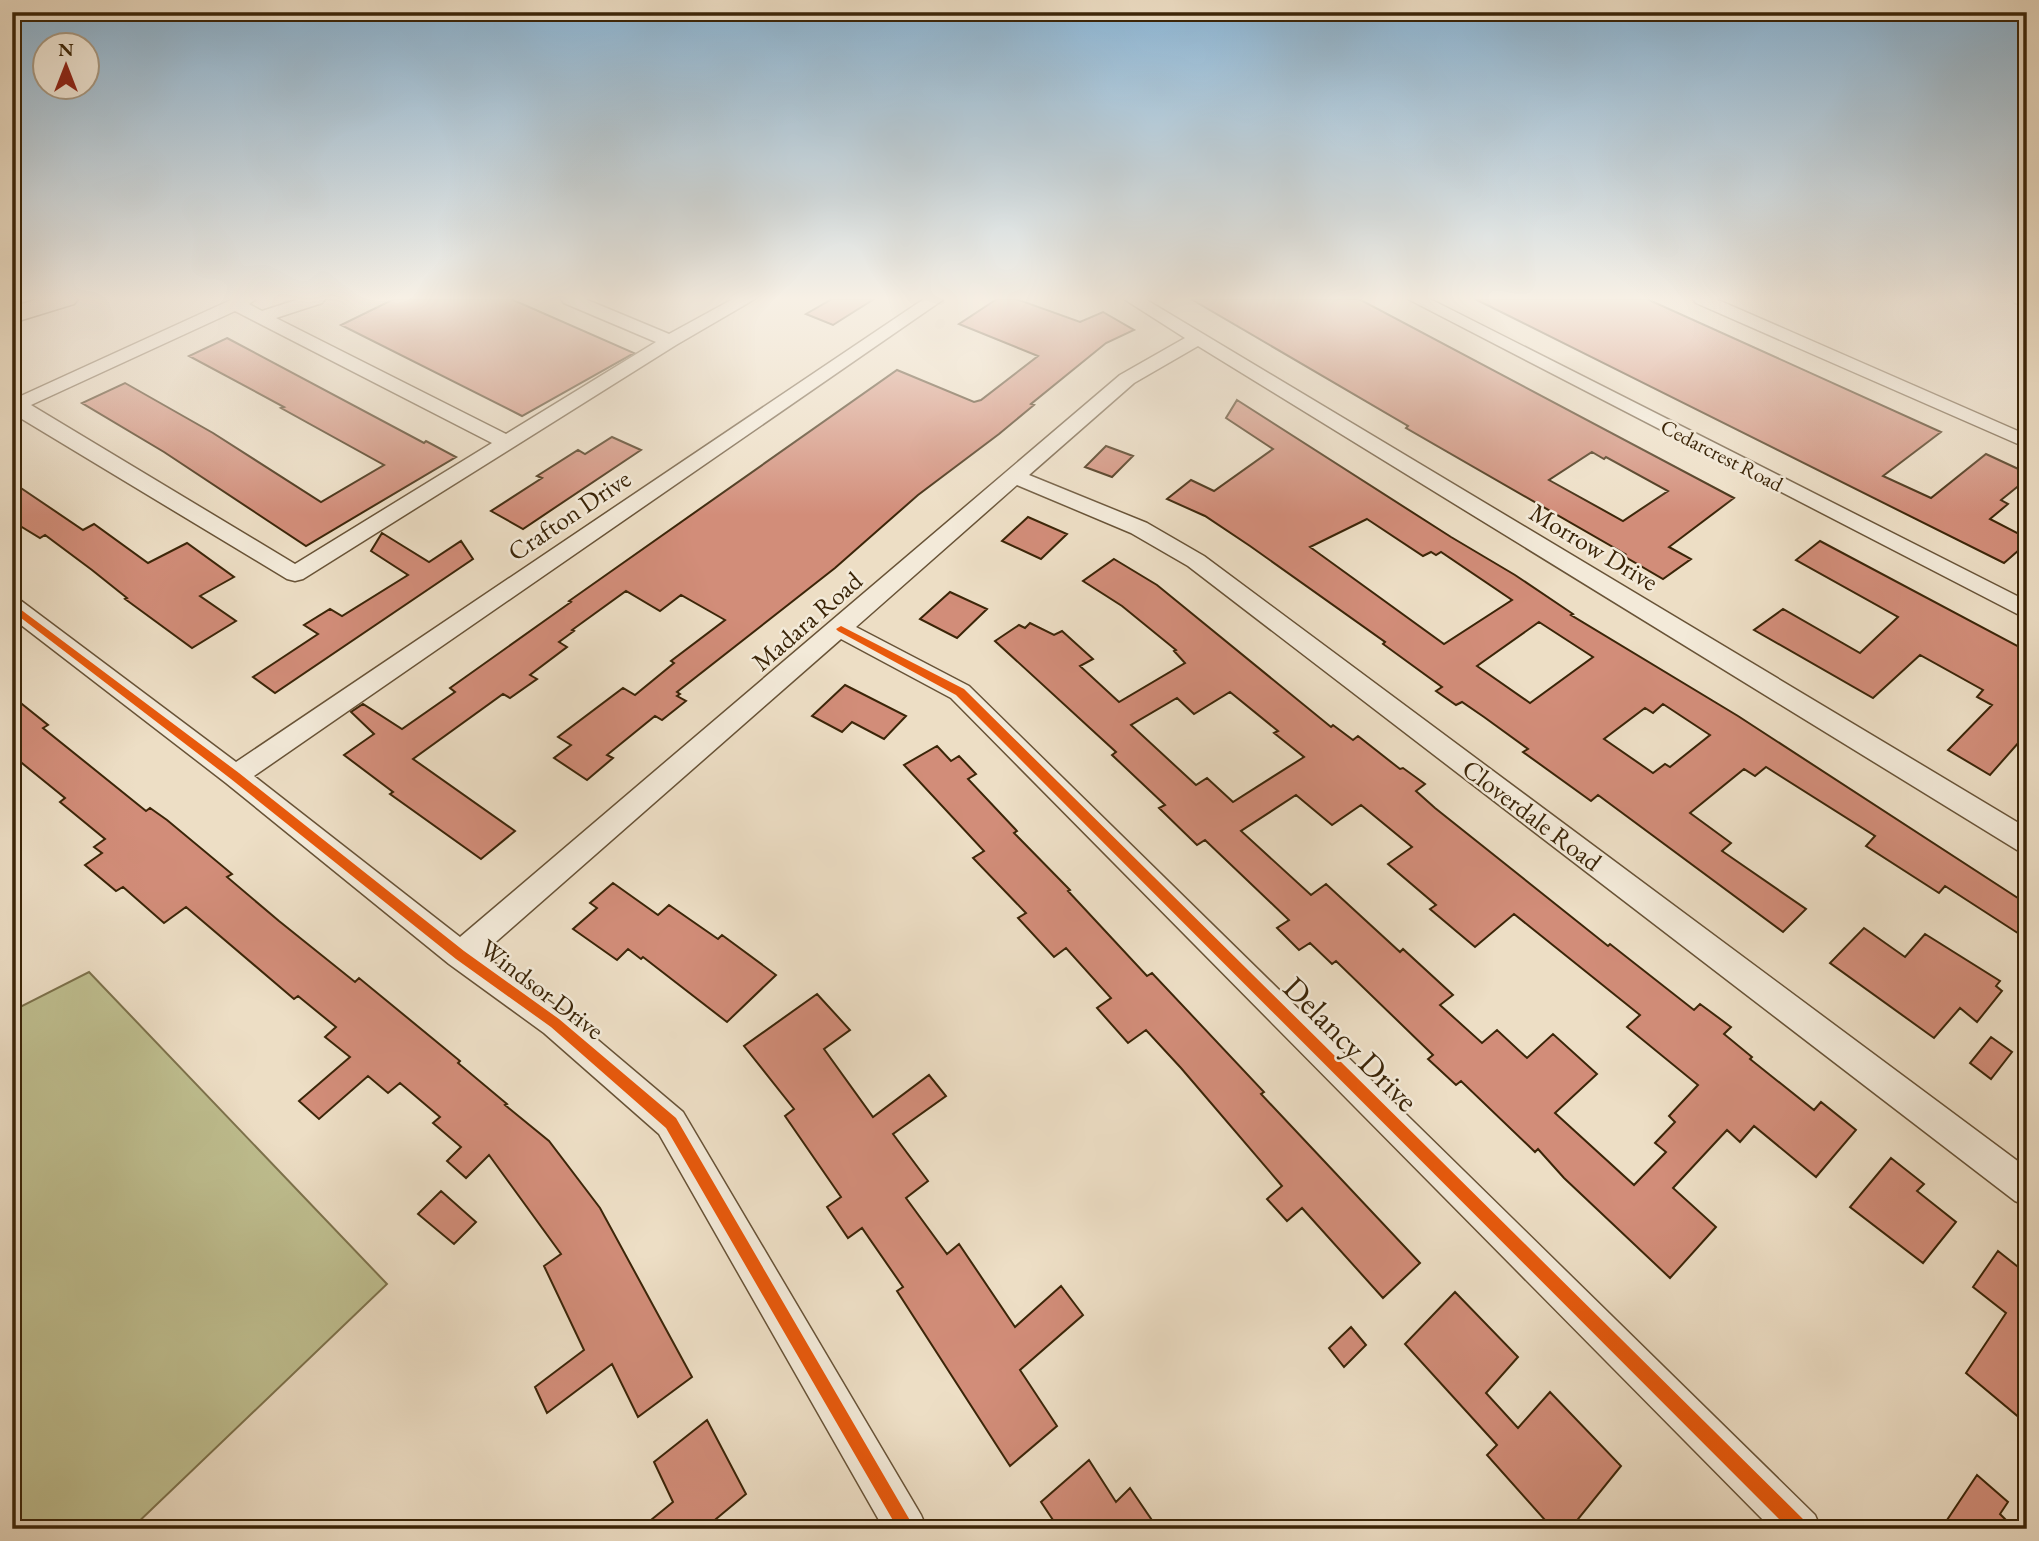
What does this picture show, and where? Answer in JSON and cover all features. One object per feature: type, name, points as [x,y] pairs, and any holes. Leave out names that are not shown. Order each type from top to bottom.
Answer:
[{"type":"street","points":[[15,406],[92,371]]},
{"type":"street","points":[[367,371],[506,442]]},
{"type":"street","points":[[15,406],[295,574],[621,371]]},
{"type":"street","name":"Crafton Drive","points":[[235,776],[829,371]]},
{"type":"street","name":"Madara Road","points":[[460,955],[1139,371]]},
{"type":"street","name":"Morrow Drive","points":[[1250,371],[2027,842]]},
{"type":"street","name":"Cedarcrest Road","points":[[1558,371],[2027,611]]},
{"type":"street","points":[[1865,371],[2027,442]]},
{"type":"street","name":"Cloverdale Road","points":[[1016,477],[1139,528],[1196,561],[2027,1189]]},
{"type":"street","name":"Windsor Drive","points":[[12,606],[235,776],[460,955],[555,1023],[671,1124],[907,1529]]},
{"type":"street","name":"Delancy Drive","points":[[841,629],[960,692],[1801,1529]]},
{"type":"green space","points":[[89,972],[387,1284],[131,1529],[12,1529],[12,1011]]},
{"type":"building","points":[[217,371],[289,371],[424,443],[426,441],[456,457],[306,546],[164,452],[82,403],[125,383],[213,433],[321,502],[384,465],[281,408],[284,407]]},
{"type":"building","points":[[432,371],[602,371],[522,416]]},
{"type":"building","points":[[896,371],[974,402],[981,400],[1019,371],[1072,371],[999,434],[918,495],[835,568],[677,692],[680,694],[677,696],[686,701],[662,720],[655,716],[607,755],[613,758],[587,780],[554,758],[571,745],[558,737],[623,688],[635,695],[674,663],[671,661],[725,620],[681,595],[660,611],[626,591],[559,642],[567,647],[530,675],[537,679],[510,698],[503,694],[413,759],[515,831],[481,859],[390,794],[393,792],[344,755],[374,734],[351,712],[363,704],[402,729],[455,692],[450,688],[571,602],[569,601]]},
{"type":"building","points":[[1314,371],[1495,371],[1734,498],[1669,547],[1691,559],[1663,579],[1622,555],[1625,554],[1406,428],[1408,426]],"holes":[[[1592,452],[1604,459],[1606,457],[1668,491],[1623,521],[1549,480]]]},
{"type":"building","points":[[1619,371],[1806,371],[1941,432],[1883,476],[1931,498],[1986,454],[2027,473],[2027,479],[2001,500],[2008,504],[1990,519],[2027,538],[2027,543],[2004,563]]},
{"type":"building","points":[[1237,400],[1515,575],[1573,614],[1571,615],[1738,716],[2027,904],[2027,939],[1945,886],[1939,893],[1866,846],[1875,836],[1766,767],[1755,776],[1744,769],[1690,813],[1731,843],[1722,851],[1806,909],[1783,932],[1598,795],[1591,801],[1523,752],[1528,749],[1484,717],[1462,702],[1456,705],[1436,691],[1442,687],[1383,644],[1385,642],[1250,546],[1205,516],[1167,499],[1191,480],[1214,491],[1273,449],[1226,418]],"holes":[[[1367,519],[1423,556],[1431,552],[1436,555],[1441,552],[1512,600],[1444,644],[1310,547]],[[1539,622],[1593,657],[1530,703],[1477,666]],[[1663,704],[1710,735],[1670,767],[1665,764],[1653,773],[1604,739],[1645,708],[1653,713]]]},
{"type":"building","points":[[612,437],[641,450],[523,529],[491,511],[542,478],[537,476],[578,450],[585,454]]},
{"type":"building","points":[[1106,446],[1133,456],[1112,477],[1085,467]]},
{"type":"building","points":[[12,482],[83,530],[94,524],[148,563],[187,543],[234,577],[200,596],[236,621],[192,648],[45,535],[40,538],[12,521]]},
{"type":"building","points":[[1028,517],[1067,534],[1041,559],[1002,541]]},
{"type":"building","points":[[382,533],[429,562],[461,541],[473,559],[275,693],[253,677],[318,634],[304,625],[330,609],[342,616],[408,575],[371,551]]},
{"type":"building","points":[[1820,541],[2027,651],[2027,733],[1990,775],[1948,750],[1992,705],[1977,697],[1983,690],[1920,655],[1873,698],[1754,630],[1783,609],[1860,653],[1898,617],[1796,560]]},
{"type":"building","points":[[1114,559],[1157,585],[1331,727],[1333,725],[1353,740],[1358,736],[1400,769],[1403,768],[1425,784],[1416,791],[1608,946],[1610,944],[1694,1010],[1700,1004],[1731,1027],[1724,1034],[1752,1057],[1750,1059],[1814,1110],[1821,1102],[1856,1130],[1816,1177],[1754,1126],[1740,1142],[1727,1130],[1673,1188],[1716,1227],[1670,1278],[1564,1178],[1538,1149],[1535,1152],[1461,1081],[1456,1085],[1428,1059],[1433,1055],[1336,961],[1332,964],[1310,943],[1299,950],[1277,928],[1289,920],[1205,840],[1197,845],[1159,808],[1165,805],[1112,755],[1116,752],[995,641],[1019,625],[1025,628],[1030,623],[1054,635],[1062,631],[1093,659],[1080,666],[1119,702],[1185,663],[1174,651],[1176,650],[1122,606],[1083,581]],"holes":[[[1230,692],[1278,731],[1274,733],[1304,757],[1233,802],[1207,778],[1196,785],[1131,725],[1177,698],[1194,714]],[[1296,795],[1332,825],[1361,805],[1412,847],[1388,864],[1436,905],[1430,909],[1475,947],[1514,914],[1640,1015],[1627,1027],[1698,1085],[1669,1116],[1675,1122],[1655,1143],[1666,1152],[1634,1185],[1555,1113],[1597,1074],[1553,1034],[1527,1058],[1497,1030],[1482,1043],[1440,1005],[1453,995],[1403,949],[1400,952],[1326,884],[1311,895],[1241,831]]]},
{"type":"building","points":[[950,592],[987,609],[957,638],[920,619]]},
{"type":"building","points":[[845,685],[906,716],[884,739],[852,722],[842,732],[812,716]]},
{"type":"building","points":[[12,696],[48,725],[43,728],[146,811],[150,808],[167,820],[232,874],[227,877],[279,921],[355,982],[359,978],[460,1061],[458,1063],[549,1141],[600,1208],[692,1377],[638,1417],[612,1364],[547,1413],[535,1387],[584,1350],[544,1266],[561,1254],[489,1155],[466,1178],[447,1161],[461,1147],[433,1123],[440,1117],[400,1083],[388,1093],[368,1076],[319,1119],[299,1101],[350,1057],[325,1037],[336,1027],[298,996],[294,999],[186,907],[164,923],[123,887],[116,891],[85,865],[102,853],[94,847],[105,839],[60,802],[65,798],[12,755]]},
{"type":"building","points":[[937,746],[951,761],[959,756],[976,774],[968,779],[1017,831],[1014,833],[1070,890],[1068,891],[1147,976],[1152,973],[1420,1263],[1383,1298],[1302,1208],[1287,1221],[1267,1199],[1282,1186],[1181,1068],[1146,1030],[1128,1043],[1097,1008],[1111,998],[1066,948],[1054,957],[1018,918],[1026,913],[973,858],[984,851],[904,765]]},
{"type":"building","points":[[613,883],[658,915],[669,905],[718,939],[722,935],[776,975],[727,1022],[643,957],[641,959],[628,949],[617,960],[573,929],[597,908],[590,903]]},
{"type":"building","points":[[1864,928],[1905,957],[1925,934],[2000,981],[1996,986],[2002,991],[1977,1022],[1960,1008],[1934,1038],[1830,963]]},
{"type":"building","points":[[817,994],[850,1030],[824,1049],[873,1117],[929,1075],[946,1096],[893,1134],[928,1181],[906,1198],[947,1254],[959,1244],[1015,1327],[1061,1286],[1083,1315],[1020,1370],[1057,1426],[1010,1466],[897,1291],[903,1287],[862,1228],[848,1238],[827,1207],[841,1197],[785,1116],[794,1109],[744,1046]]},
{"type":"building","points":[[1991,1037],[2012,1052],[1991,1079],[1970,1063]]},
{"type":"building","points":[[1891,1158],[1924,1184],[1917,1191],[1956,1222],[1923,1263],[1850,1207]]},
{"type":"building","points":[[441,1191],[476,1222],[454,1244],[418,1214]]},
{"type":"building","points":[[1998,1251],[2027,1274],[2027,1424],[1966,1373],[2006,1313],[1973,1287]]},
{"type":"building","points":[[1455,1292],[1518,1357],[1486,1393],[1518,1428],[1550,1392],[1621,1466],[1570,1529],[1553,1529],[1487,1455],[1497,1445],[1405,1344]]},
{"type":"building","points":[[1351,1327],[1366,1345],[1344,1367],[1329,1348]]},
{"type":"building","points":[[707,1420],[746,1494],[704,1529],[640,1529],[673,1502],[654,1462]]},
{"type":"building","points":[[1089,1460],[1116,1502],[1130,1488],[1158,1529],[1059,1529],[1041,1502]]},
{"type":"building","points":[[1977,1475],[2008,1502],[2000,1514],[2015,1529],[1941,1529]]},
{"type":"cycle path","points":[[12,606],[235,776],[460,955],[555,1023],[671,1123],[907,1529]]},
{"type":"cycle path","points":[[841,629],[960,692],[1801,1529]]}]
